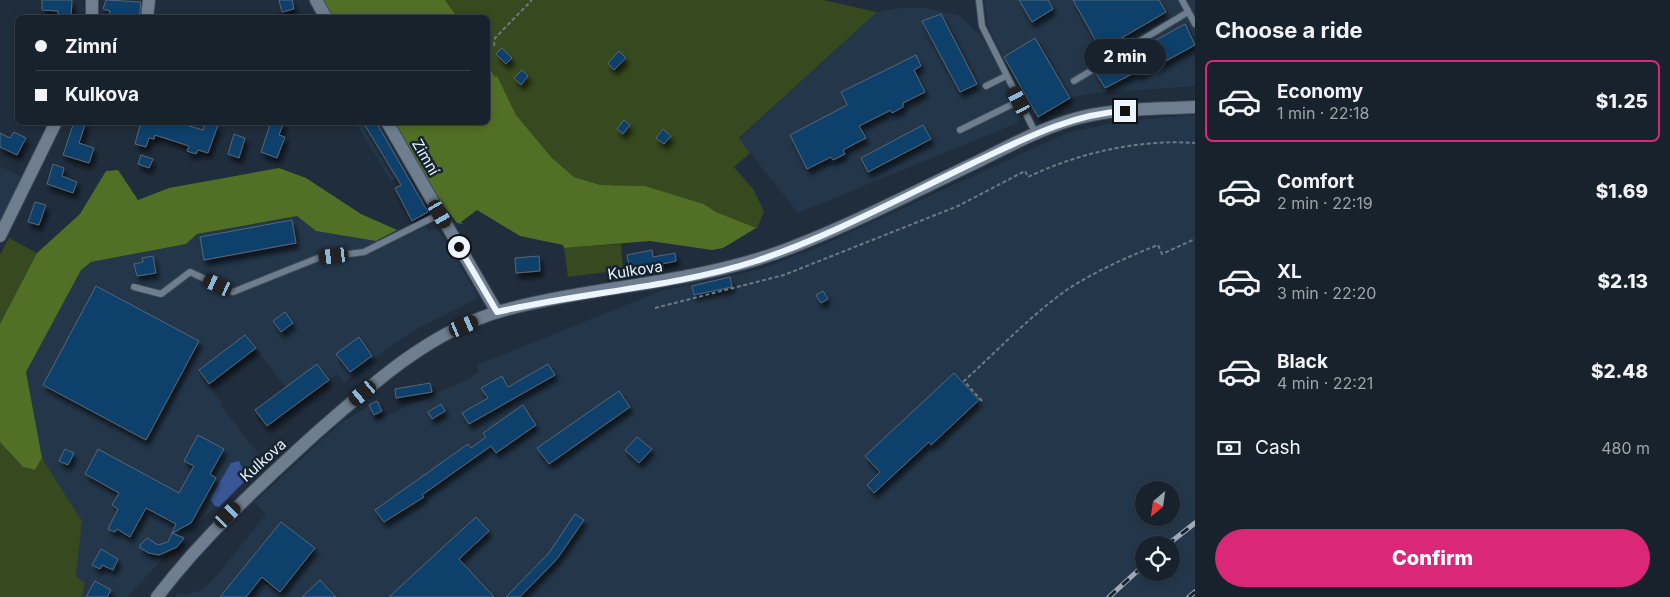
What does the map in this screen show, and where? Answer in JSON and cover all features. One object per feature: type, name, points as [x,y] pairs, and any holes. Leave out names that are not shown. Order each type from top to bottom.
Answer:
[{"type":"street","points":[[92,0],[92,15]]},
{"type":"street","points":[[147,15],[149,0]]},
{"type":"street","points":[[316,0],[324,15]]},
{"type":"street","name":"Kulkova","points":[[157,597],[208,536],[238,504],[365,390],[438,338],[497,312],[544,301],[668,281],[756,260],[829,232],[1036,134],[1072,120],[1111,111],[1195,107]]},
{"type":"street","points":[[0,236],[55,125]]},
{"type":"street","name":"Zimní","points":[[389,125],[497,312]]},
{"type":"lane","points":[[979,0],[982,26],[1036,134]]},
{"type":"lane","points":[[1182,0],[1195,24]]},
{"type":"lane","points":[[1074,81],[1188,12]]},
{"type":"lane","points":[[986,86],[1006,76]]},
{"type":"lane","points":[[960,130],[1019,101]]},
{"type":"lane","points":[[134,287],[161,294],[190,272],[232,292],[318,258],[364,252],[440,214]]},
{"type":"path","points":[[494,46],[495,38],[532,0]]},
{"type":"path","points":[[655,308],[784,275],[958,206],[1024,171],[1028,177],[1072,160],[1112,149],[1158,143],[1195,143]]},
{"type":"path","points":[[982,401],[964,381],[1066,291],[1096,273],[1135,254],[1158,245],[1162,254],[1195,239]]},
{"type":"shaded area","points":[[984,0],[1195,0],[1195,86],[1093,93],[1070,98],[1038,117],[1035,113],[1033,114],[989,29]]},
{"type":"shaded area","points":[[902,8],[925,8],[961,16],[984,40],[1022,115],[1017,123],[798,213],[739,139],[877,12]]},
{"type":"shaded area","points":[[1195,115],[1195,597],[175,597],[178,593],[186,594],[202,590],[213,580],[266,514],[254,502],[342,422],[369,406],[376,420],[467,380],[479,371],[477,365],[661,291],[762,269],[816,248],[1067,133],[1123,121]]},
{"type":"shaded area","points":[[357,125],[385,125],[411,169],[391,181]]},
{"type":"shaded area","points":[[0,166],[21,177],[0,221]]},
{"type":"shaded area","points":[[297,216],[316,231],[376,241],[422,219],[428,231],[438,229],[479,298],[422,326],[389,347],[344,383],[337,374],[298,403],[245,335],[198,371],[222,404],[221,406],[264,461],[186,534],[127,597],[82,597],[85,583],[76,576],[82,521],[42,458],[26,372],[81,270],[91,262],[186,244],[197,234]]},
{"type":"green space","points":[[320,0],[445,0],[456,15],[330,15]]},
{"type":"green space","points":[[445,0],[823,0],[877,12],[739,138],[750,153],[734,167],[753,189],[764,211],[757,229],[716,212],[704,204],[645,186],[600,185],[574,177],[552,158],[516,115],[497,77],[490,69],[490,15],[456,15]]},
{"type":"green space","points":[[490,69],[495,77],[497,76],[516,115],[552,158],[574,177],[600,185],[645,186],[704,204],[716,212],[756,228],[723,248],[712,250],[650,241],[564,248],[563,245],[520,236],[477,210],[461,222],[463,224],[457,223],[443,205],[394,125],[490,125]]},
{"type":"green space","points":[[279,168],[306,178],[361,214],[397,230],[376,241],[316,231],[297,216],[197,234],[186,244],[91,262],[81,270],[26,372],[42,458],[35,470],[23,467],[0,442],[0,324],[37,253],[80,214],[106,171],[118,170],[138,200],[169,188]]},
{"type":"green space","points":[[9,238],[37,253],[0,324],[0,255]]},
{"type":"green space","points":[[621,244],[623,270],[568,277],[564,248]]},
{"type":"green space","points":[[0,442],[23,467],[35,470],[42,458],[82,521],[76,576],[85,583],[82,597],[0,597]]},
{"type":"water","points":[[239,461],[247,479],[219,507],[215,506],[210,499],[231,463]]},
{"type":"building","points":[[42,0],[72,0],[71,15],[58,15],[58,11],[42,10]]},
{"type":"building","points":[[106,0],[141,2],[139,15],[109,15],[110,11],[103,9]]},
{"type":"building","points":[[279,0],[292,0],[294,9],[282,12]]},
{"type":"building","points":[[1019,0],[1048,0],[1053,9],[1032,22]]},
{"type":"building","points":[[1073,0],[1159,0],[1166,12],[1101,50]]},
{"type":"building","points":[[941,14],[977,84],[960,92],[922,21]]},
{"type":"building","points":[[1185,24],[1195,45],[1155,67],[1154,65],[1138,75],[1136,72],[1105,88],[1096,73]]},
{"type":"building","points":[[1035,38],[1070,98],[1038,117],[1004,57]]},
{"type":"building","points":[[502,48],[512,58],[506,64],[496,54]]},
{"type":"building","points":[[619,51],[626,58],[614,70],[608,63]]},
{"type":"building","points":[[916,55],[921,66],[914,70],[925,92],[903,103],[903,107],[892,113],[891,110],[859,126],[866,138],[843,150],[845,154],[833,160],[831,157],[807,169],[790,135],[847,105],[841,92]]},
{"type":"building","points":[[522,70],[528,76],[521,85],[514,78]]},
{"type":"building","points":[[624,120],[630,125],[623,134],[617,129]]},
{"type":"building","points":[[73,125],[85,125],[79,143],[94,148],[89,163],[63,155]]},
{"type":"building","points":[[140,125],[186,125],[203,130],[205,125],[218,125],[208,153],[198,150],[196,154],[187,151],[189,146],[155,135],[154,139],[149,138],[146,147],[135,144]]},
{"type":"building","points":[[270,125],[283,125],[279,135],[285,137],[277,158],[261,152]]},
{"type":"building","points":[[365,125],[378,125],[428,212],[412,221],[395,188],[401,185]]},
{"type":"building","points":[[923,125],[931,139],[868,172],[861,158]]},
{"type":"building","points":[[663,129],[671,136],[664,144],[656,138]]},
{"type":"building","points":[[14,132],[26,138],[17,155],[0,147],[0,133],[10,138]]},
{"type":"building","points":[[234,134],[245,138],[239,158],[228,154]]},
{"type":"building","points":[[141,155],[153,159],[149,168],[138,164]]},
{"type":"building","points":[[53,164],[64,168],[62,176],[77,182],[73,193],[47,184]]},
{"type":"building","points":[[35,202],[46,205],[39,225],[28,222]]},
{"type":"building","points":[[292,220],[296,243],[204,260],[200,237]]},
{"type":"building","points":[[652,250],[653,257],[675,253],[676,261],[630,271],[627,255]]},
{"type":"building","points":[[153,256],[156,273],[137,276],[134,264],[143,262],[142,258]]},
{"type":"building","points":[[539,256],[540,271],[516,273],[515,258]]},
{"type":"building","points":[[730,277],[732,287],[694,295],[692,286]]},
{"type":"building","points":[[96,286],[199,341],[146,440],[43,385]]},
{"type":"building","points":[[823,291],[828,299],[821,303],[816,295]]},
{"type":"building","points":[[285,312],[293,323],[281,332],[273,321]]},
{"type":"building","points":[[245,335],[256,348],[209,384],[199,370]]},
{"type":"building","points":[[359,337],[372,356],[350,372],[336,354]]},
{"type":"building","points":[[317,364],[329,380],[267,426],[255,410]]},
{"type":"building","points":[[548,364],[555,375],[469,424],[462,413],[488,398],[481,388],[502,376],[508,387]]},
{"type":"building","points":[[954,373],[979,400],[931,445],[929,442],[874,493],[867,485],[880,472],[865,456]]},
{"type":"building","points":[[430,383],[432,392],[396,398],[395,389]]},
{"type":"building","points":[[619,391],[630,407],[549,464],[537,448]]},
{"type":"building","points":[[377,401],[382,411],[374,415],[369,405]]},
{"type":"building","points":[[441,404],[445,411],[432,419],[428,412]]},
{"type":"building","points":[[523,405],[536,425],[496,453],[491,446],[422,495],[424,497],[384,522],[375,510],[468,444],[471,448],[486,437],[483,433]]},
{"type":"building","points":[[198,435],[224,449],[210,474],[216,478],[191,523],[172,533],[176,524],[146,508],[130,537],[117,529],[115,532],[108,529],[118,509],[112,505],[119,493],[85,474],[98,449],[179,493],[194,466],[184,461]]},
{"type":"building","points":[[637,437],[652,449],[639,463],[625,450]]},
{"type":"building","points":[[65,449],[74,453],[68,465],[59,461]]},
{"type":"building","points":[[575,514],[584,520],[557,559],[520,597],[506,597],[549,553]]},
{"type":"building","points":[[476,517],[489,531],[459,559],[494,597],[389,597]]},
{"type":"building","points":[[281,522],[315,548],[280,592],[262,577],[246,597],[220,597]]},
{"type":"building","points":[[172,533],[184,538],[177,547],[159,555],[149,553],[140,548],[140,545],[147,538],[158,545],[168,542]]},
{"type":"building","points":[[101,549],[118,559],[113,570],[102,565],[100,569],[92,565]]},
{"type":"building","points":[[320,580],[336,597],[302,597]]},
{"type":"building","points":[[95,581],[111,590],[107,597],[86,597]]},
{"type":"railway","points":[[1178,536],[1195,523]]},
{"type":"railway","points":[[1109,597],[1135,573]]},
{"type":"railway","points":[[1189,597],[1195,592]]},
{"type":"route","points":[[459,247],[497,312],[544,301],[668,281],[726,269],[788,249],[829,232],[1036,134],[1072,120],[1111,111],[1125,111]]}]
